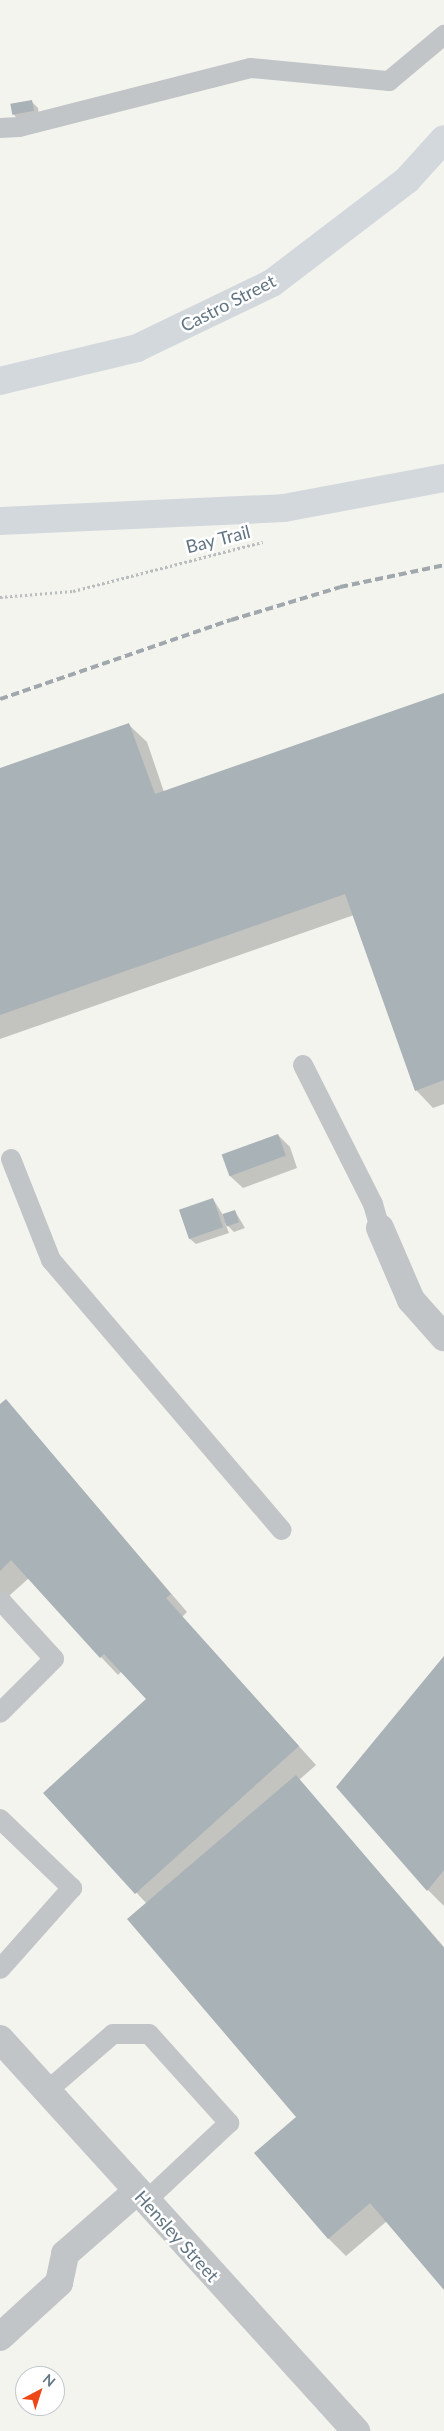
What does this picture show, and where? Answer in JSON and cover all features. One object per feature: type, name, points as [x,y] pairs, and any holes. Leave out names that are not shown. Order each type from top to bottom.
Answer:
[{"type":"main road","name":"Castro Street","points":[[0,380],[137,348],[272,283],[407,180],[444,139]]},
{"type":"main road","points":[[0,521],[284,508],[444,478]]},
{"type":"street","points":[[380,1228],[411,1300],[444,1337]]},
{"type":"street","name":"Hensley Street","points":[[0,2039],[349,2429]]},
{"type":"street","points":[[0,2337],[59,2282],[65,2254],[141,2196]]},
{"type":"lane","points":[[0,128],[19,127],[251,68],[389,81],[444,35]]},
{"type":"lane","points":[[303,1065],[372,1204],[380,1228]]},
{"type":"lane","points":[[11,1159],[51,1260],[282,1530]]},
{"type":"lane","points":[[0,1604],[2,1602],[54,1659],[0,1713]]},
{"type":"lane","points":[[0,1818],[72,1888],[0,1969]]},
{"type":"lane","points":[[47,2091],[113,2034],[149,2034],[229,2123],[141,2196]]},
{"type":"path","name":"Bay Trail","points":[[0,597],[73,591],[272,540]]},
{"type":"building","points":[[32,100],[34,111],[12,115],[10,104]]},
{"type":"building","points":[[444,693],[444,1080],[415,1091],[345,894],[0,1015],[0,768],[129,723],[155,794]]},
{"type":"building","points":[[278,1134],[286,1156],[229,1176],[222,1155]]},
{"type":"building","points":[[213,1198],[223,1227],[189,1239],[179,1210]]},
{"type":"building","points":[[235,1210],[239,1222],[227,1226],[223,1214]]},
{"type":"building","points":[[6,1399],[171,1594],[166,1598],[299,1746],[135,1894],[43,1793],[146,1699],[104,1654],[100,1658],[11,1560],[0,1571],[0,1404]]},
{"type":"building","points":[[444,1656],[444,1870],[427,1891],[336,1787]]},
{"type":"building","points":[[296,1775],[444,1948],[444,2290],[370,2203],[328,2239],[254,2153],[296,2117],[127,1919]]},
{"type":"railway","points":[[0,699],[231,620],[340,587],[444,565]]}]
